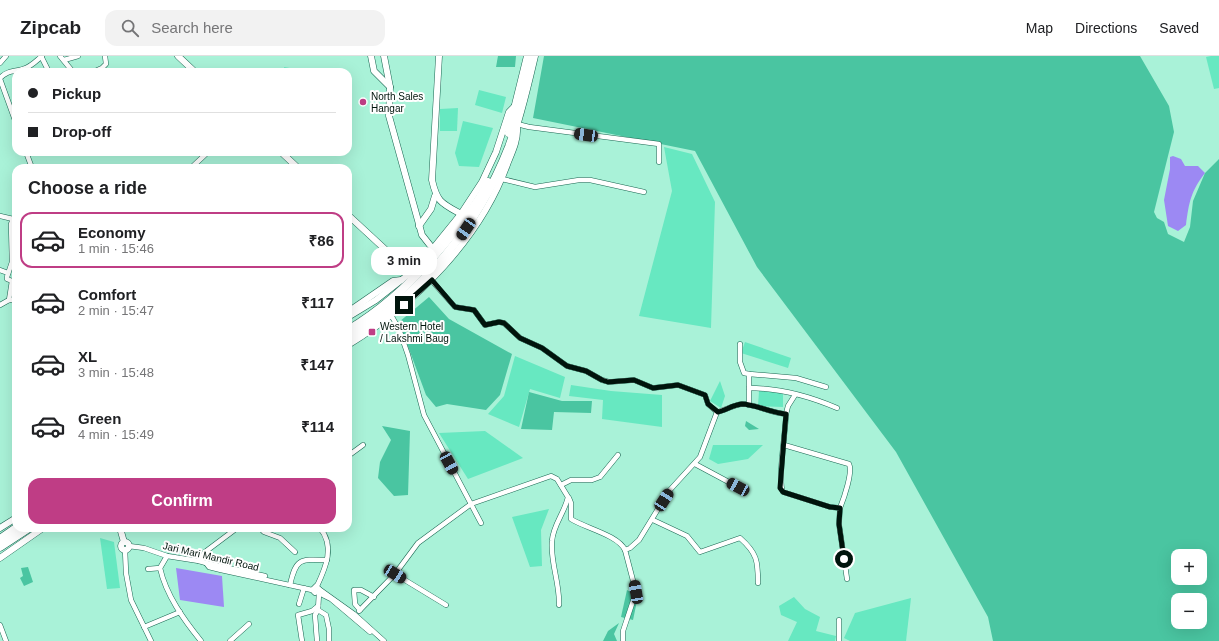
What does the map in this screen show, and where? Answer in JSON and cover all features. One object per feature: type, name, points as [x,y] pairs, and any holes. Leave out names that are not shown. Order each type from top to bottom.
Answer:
[{"type":"highway","points":[[352,336],[366,327],[418,286],[460,237],[485,200],[496,178],[517,124],[528,56]]},
{"type":"highway","points":[[352,328],[380,310],[414,279],[438,254],[469,213],[485,188],[501,154],[516,104],[534,56]]},
{"type":"highway","points":[[0,539],[12,531]]},
{"type":"highway","points":[[0,547],[23,532]]},
{"type":"street","points":[[0,63],[6,56]]},
{"type":"street","points":[[26,68],[31,66],[41,56],[46,62],[48,68]]},
{"type":"street","points":[[62,58],[78,56]]},
{"type":"street","points":[[102,68],[106,64],[104,56]]},
{"type":"street","points":[[178,56],[191,68]]},
{"type":"street","points":[[371,56],[374,71],[390,87]]},
{"type":"street","points":[[384,56],[390,87],[389,116],[419,226],[422,234],[433,249]]},
{"type":"street","points":[[419,226],[431,209],[435,196],[432,180],[439,56]]},
{"type":"street","points":[[62,58],[70,68]]},
{"type":"street","points":[[12,71],[6,72],[0,78],[12,112]]},
{"type":"street","points":[[352,311],[376,300],[418,267],[461,214],[482,182],[496,152],[509,112],[516,104]]},
{"type":"street","points":[[352,342],[391,315],[432,280],[478,221],[502,179],[518,136],[517,124],[529,127],[659,144],[659,162]]},
{"type":"street","points":[[195,164],[204,156]]},
{"type":"street","points":[[285,156],[294,164]]},
{"type":"street","points":[[502,179],[535,187],[579,180],[590,180],[644,192]]},
{"type":"street","points":[[435,196],[444,205],[461,214]]},
{"type":"street","points":[[0,216],[12,219]]},
{"type":"street","points":[[352,220],[388,252],[405,277]]},
{"type":"street","points":[[12,222],[12,262],[8,273],[8,279],[12,280]]},
{"type":"street","points":[[0,270],[8,273]]},
{"type":"street","points":[[432,280],[455,307],[474,310],[485,325],[499,322],[504,323],[520,338],[542,348],[567,366],[586,371],[608,382],[634,380],[653,388],[678,385],[705,395],[708,404],[718,412]]},
{"type":"street","points":[[0,305],[9,300],[12,289]]},
{"type":"street","points":[[391,315],[399,329],[408,355],[424,415],[481,523]]},
{"type":"street","points":[[740,344],[740,366],[744,373],[796,378],[826,387]]},
{"type":"street","points":[[748,405],[749,374]]},
{"type":"street","points":[[749,388],[780,390],[795,396],[806,397],[837,408]]},
{"type":"street","points":[[795,396],[788,406],[786,414],[780,488],[783,492],[830,507],[840,508]]},
{"type":"street","points":[[718,412],[727,410],[733,406],[748,405],[773,413],[786,414]]},
{"type":"street","points":[[626,550],[639,540],[670,491],[695,464],[704,449],[718,412]]},
{"type":"street","points":[[352,453],[363,445]]},
{"type":"street","points":[[784,445],[849,464],[849,476],[840,508],[839,524],[847,579]]},
{"type":"street","points":[[561,485],[571,480],[592,480],[600,477],[618,455]]},
{"type":"street","points":[[695,464],[738,487]]},
{"type":"street","points":[[384,641],[354,617],[395,574],[418,543],[471,504],[551,476],[557,479],[571,503],[570,520],[616,540],[624,546],[626,550],[636,592],[623,631],[623,641]]},
{"type":"street","points":[[559,605],[559,590],[553,558],[552,540],[568,497]]},
{"type":"street","points":[[0,528],[12,520]]},
{"type":"street","points":[[653,520],[686,536],[700,552],[740,538],[748,544],[757,560],[758,583]]},
{"type":"street","points":[[0,558],[37,532]]},
{"type":"street","points":[[121,532],[126,546],[126,573],[131,600],[151,641]]},
{"type":"street","points":[[199,561],[205,552],[232,532]]},
{"type":"street","points":[[264,532],[280,538],[295,552]]},
{"type":"street","points":[[316,641],[315,615],[318,608],[316,590],[327,560],[329,543],[322,532]]},
{"type":"street","name":"Jari Mari Mandir Road","points":[[126,546],[144,548],[167,556],[199,561],[221,570],[256,575],[316,590],[354,617],[380,641]]},
{"type":"street","points":[[167,556],[160,568],[162,580],[188,625],[201,641]]},
{"type":"street","points":[[316,590],[290,583],[294,569],[300,561],[306,559],[327,560]]},
{"type":"street","points":[[148,569],[160,568]]},
{"type":"street","points":[[395,574],[446,605]]},
{"type":"street","points":[[299,604],[304,588]]},
{"type":"street","points":[[360,611],[355,604],[354,590],[361,590],[374,596]]},
{"type":"street","points":[[302,641],[298,615],[318,608]]},
{"type":"street","points":[[318,608],[326,615],[329,629],[329,641]]},
{"type":"street","points":[[312,611],[316,641]]},
{"type":"street","points":[[144,627],[180,612]]},
{"type":"street","points":[[839,620],[839,641]]},
{"type":"street","points":[[230,641],[249,624]]},
{"type":"street","points":[[0,625],[6,641]]},
{"type":"green space","points":[[498,56],[516,56],[515,67],[496,67]]},
{"type":"green space","points":[[544,56],[1140,56],[1169,106],[1174,132],[1154,212],[1157,218],[1164,222],[1168,234],[1184,242],[1190,227],[1193,201],[1205,173],[1219,159],[1219,641],[993,641],[988,617],[896,452],[757,267],[695,151],[533,118]]},
{"type":"green space","points":[[1219,56],[1219,88],[1214,89],[1206,57]]},
{"type":"green space","points":[[479,90],[506,97],[502,113],[475,105]]},
{"type":"green space","points":[[458,108],[457,131],[440,131],[440,109]]},
{"type":"green space","points":[[463,121],[493,128],[479,167],[459,166],[455,153]]},
{"type":"green space","points":[[664,147],[692,154],[715,202],[711,328],[639,316],[672,191]]},
{"type":"green space","points":[[429,297],[449,319],[512,354],[500,395],[486,410],[447,404],[436,407],[426,395],[399,322]]},
{"type":"green space","points":[[745,342],[791,358],[788,368],[741,353]]},
{"type":"green space","points":[[515,356],[565,377],[560,398],[530,389],[519,427],[488,414],[504,396]]},
{"type":"green space","points":[[720,381],[725,396],[721,408],[710,401]]},
{"type":"green space","points":[[571,385],[611,391],[662,395],[662,427],[602,419],[603,400],[569,396]]},
{"type":"green space","points":[[759,391],[783,392],[783,407],[758,406]]},
{"type":"green space","points":[[529,392],[562,401],[592,401],[591,413],[554,412],[552,430],[521,429]]},
{"type":"green space","points":[[746,421],[759,429],[749,430],[745,426]]},
{"type":"green space","points":[[382,426],[410,431],[408,495],[394,496],[378,478],[380,462],[391,440]]},
{"type":"green space","points":[[485,431],[523,458],[468,479],[439,433]]},
{"type":"green space","points":[[713,445],[763,445],[748,459],[718,464],[709,459]]},
{"type":"green space","points":[[549,509],[541,530],[542,566],[530,567],[512,517]]},
{"type":"green space","points":[[100,538],[114,542],[120,588],[107,589]]},
{"type":"green space","points":[[28,567],[33,582],[24,586],[20,578],[23,576],[21,568]]},
{"type":"green space","points":[[627,590],[638,596],[633,620],[621,617]]},
{"type":"green space","points":[[794,597],[805,609],[820,617],[816,631],[836,636],[835,641],[788,641],[797,622],[781,615],[779,606]]},
{"type":"green space","points":[[911,598],[906,641],[850,641],[844,638],[855,613]]},
{"type":"green space","points":[[619,623],[614,634],[617,641],[603,641],[608,631]]},
{"type":"shaded area","points":[[1173,156],[1181,159],[1185,166],[1198,166],[1205,173],[1191,197],[1186,225],[1178,231],[1168,226],[1164,200],[1170,169],[1170,157]]},
{"type":"shaded area","points":[[176,568],[222,576],[224,607],[180,600]]},
{"type":"place","name":"North Sales Hangar","points":[[363,102]]},
{"type":"place","name":"Western Hotel / Lakshmi Baug","points":[[372,332]]},
{"type":"route","points":[[404,305],[432,280],[451,304],[455,307],[474,310],[478,313],[485,325],[488,326],[499,322],[504,323],[520,338],[542,348],[567,366],[586,371],[602,380],[608,382],[634,380],[653,388],[675,384],[705,395],[708,404],[718,412],[727,410],[733,406],[744,404],[773,413],[786,414],[786,434],[780,488],[783,492],[799,498],[830,507],[840,508],[839,524],[844,559]]}]
